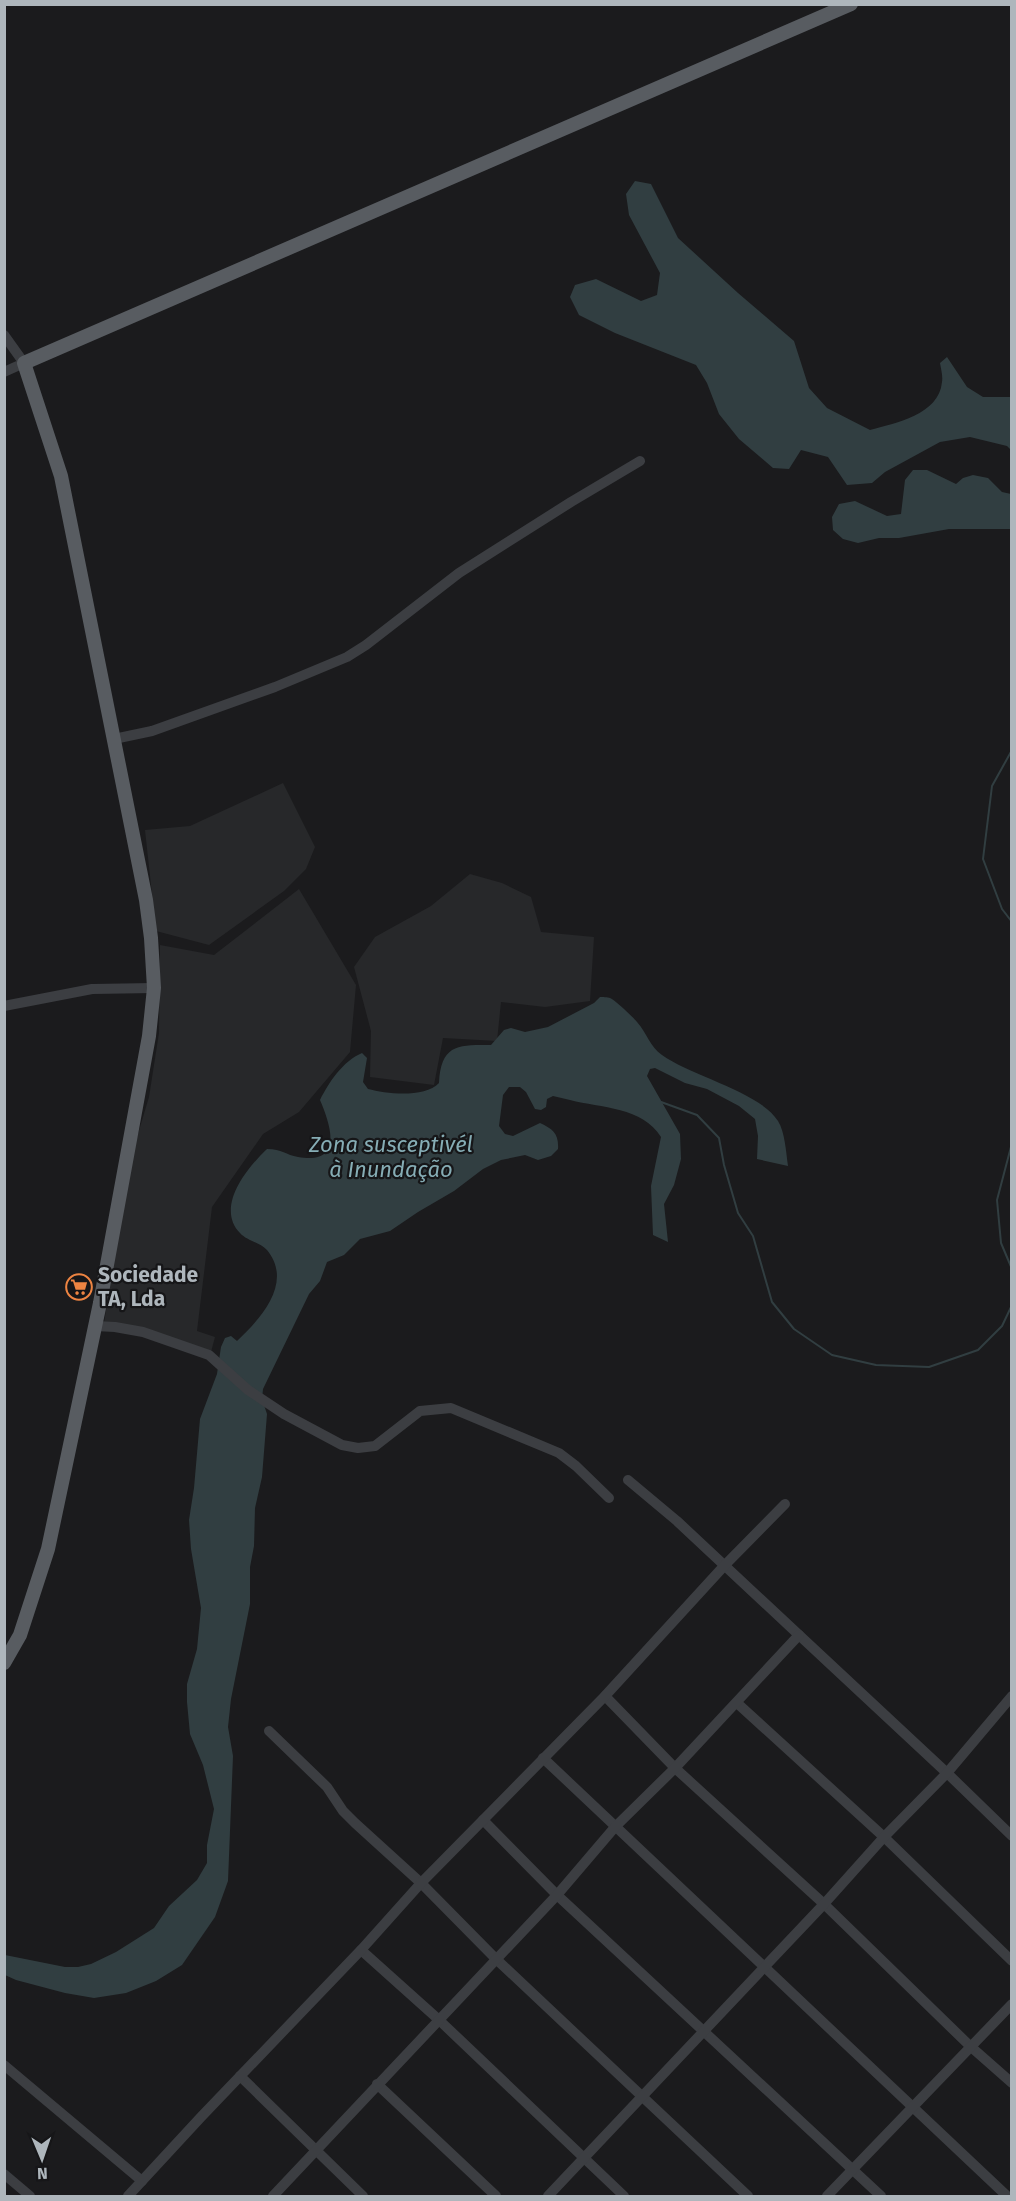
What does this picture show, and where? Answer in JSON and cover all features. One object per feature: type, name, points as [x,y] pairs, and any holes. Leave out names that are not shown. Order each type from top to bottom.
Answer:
[{"type":"main road","points":[[4,1663],[20,1635],[48,1549],[95,1326],[149,1036],[154,988],[146,900],[61,476],[24,363],[851,4]]},
{"type":"street","points":[[4,335],[24,363],[4,372]]},
{"type":"street","points":[[114,739],[152,731],[275,687],[347,657],[366,645],[459,573],[571,502],[640,462]]},
{"type":"street","points":[[4,1006],[92,989],[154,988]]},
{"type":"street","points":[[95,1326],[143,1332],[210,1355],[248,1390],[284,1414],[342,1445],[358,1448],[375,1446],[420,1411],[451,1408],[559,1454],[576,1466],[609,1498]]},
{"type":"street","points":[[628,1480],[677,1521],[947,1773],[1011,1836]]},
{"type":"street","points":[[128,2196],[362,1950],[421,1883],[605,1696],[784,1504]]},
{"type":"street","points":[[273,2196],[495,1958],[557,1895],[615,1827],[675,1768],[799,1635]]},
{"type":"street","points":[[605,1696],[675,1768],[824,1904],[1011,2083]]},
{"type":"street","points":[[737,1703],[884,1837],[1011,1961]]},
{"type":"street","points":[[548,2196],[824,1904],[884,1837],[947,1773],[1009,1703]]},
{"type":"street","points":[[268,1731],[327,1787],[343,1811],[421,1883],[495,1958],[748,2196]]},
{"type":"street","points":[[543,1758],[911,2108],[1007,2196]]},
{"type":"street","points":[[483,1820],[557,1895],[880,2196]]},
{"type":"street","points":[[362,1950],[624,2196]]},
{"type":"street","points":[[827,2196],[1011,2004]]},
{"type":"street","points":[[4,2065],[142,2181]]},
{"type":"street","points":[[240,2076],[363,2196]]},
{"type":"street","points":[[377,2084],[496,2196]]},
{"type":"street","points":[[4,2174],[30,2196]]},
{"type":"shaded area","points":[[283,783],[315,847],[306,869],[284,891],[209,945],[156,931],[145,830],[190,826]]},
{"type":"shaded area","points":[[470,874],[502,883],[531,897],[541,932],[594,937],[590,1001],[545,1007],[501,1002],[497,1041],[443,1038],[434,1085],[370,1077],[371,1031],[354,967],[375,937],[431,906]]},
{"type":"shaded area","points":[[299,889],[356,985],[350,1052],[299,1112],[263,1134],[212,1207],[197,1331],[215,1337],[211,1352],[104,1323],[129,1164],[149,1097],[159,1033],[160,945],[214,955]]},
{"type":"water","points":[[635,181],[651,184],[678,238],[794,341],[809,388],[827,408],[870,430],[914,416],[933,402],[939,393],[942,380],[940,363],[947,357],[967,387],[983,397],[1011,397],[1011,450],[1007,446],[970,437],[940,442],[885,472],[872,483],[847,485],[828,457],[801,450],[789,469],[773,468],[739,439],[719,414],[707,383],[696,365],[615,333],[579,315],[570,297],[575,285],[596,279],[641,301],[657,295],[660,273],[629,215],[626,194]]},
{"type":"water","points":[[913,470],[927,470],[956,484],[963,478],[973,475],[988,478],[1002,492],[1011,494],[1011,529],[949,529],[858,543],[843,539],[833,530],[832,517],[839,504],[855,501],[887,516],[901,514],[905,480]]},
{"type":"water","name":"Zona susceptivél à Inundação","points":[[600,997],[610,998],[628,1013],[640,1026],[654,1048],[662,1055],[741,1093],[769,1111],[778,1121],[782,1131],[788,1166],[757,1159],[758,1136],[755,1119],[739,1106],[707,1089],[685,1083],[655,1068],[650,1069],[647,1076],[680,1134],[681,1159],[674,1185],[664,1204],[668,1242],[653,1235],[651,1186],[661,1137],[653,1127],[644,1120],[620,1110],[553,1096],[547,1099],[546,1107],[541,1110],[535,1109],[526,1092],[520,1087],[509,1087],[503,1095],[499,1126],[505,1134],[513,1136],[540,1123],[545,1125],[552,1130],[557,1139],[558,1149],[551,1156],[538,1160],[525,1155],[501,1160],[483,1169],[454,1191],[390,1231],[360,1239],[344,1255],[327,1262],[320,1281],[309,1294],[263,1389],[262,1399],[267,1414],[262,1477],[255,1508],[254,1546],[250,1567],[250,1604],[231,1699],[228,1727],[233,1756],[228,1881],[215,1917],[182,1965],[156,1981],[126,1993],[94,1998],[65,1993],[5,1975],[5,1955],[65,1967],[78,1967],[91,1964],[116,1952],[154,1928],[169,1906],[197,1880],[207,1863],[207,1845],[214,1809],[203,1765],[190,1734],[187,1702],[187,1684],[197,1649],[201,1608],[191,1549],[189,1520],[200,1419],[217,1374],[221,1347],[225,1338],[231,1336],[237,1341],[255,1322],[271,1300],[277,1275],[274,1262],[267,1250],[243,1236],[233,1223],[232,1200],[243,1177],[267,1149],[298,1157],[313,1158],[322,1155],[328,1149],[330,1132],[320,1100],[337,1073],[349,1061],[362,1053],[367,1058],[363,1082],[368,1089],[405,1094],[425,1091],[439,1083],[443,1061],[453,1049],[469,1045],[491,1045],[504,1030],[511,1028],[525,1032],[548,1027],[594,1003]]},
{"type":"waterway","points":[[1012,750],[992,786],[983,859],[1002,909],[1012,922]]},
{"type":"waterway","points":[[661,1102],[697,1115],[719,1138],[738,1213],[753,1236],[772,1302],[794,1329],[832,1355],[876,1365],[929,1367],[978,1350],[1002,1326],[1012,1305]]},
{"type":"waterway","points":[[1012,1143],[997,1200],[1001,1243],[1012,1269]]},
{"type":"place","name":"Sociedade TA, Lda","points":[[79,1287]]}]
